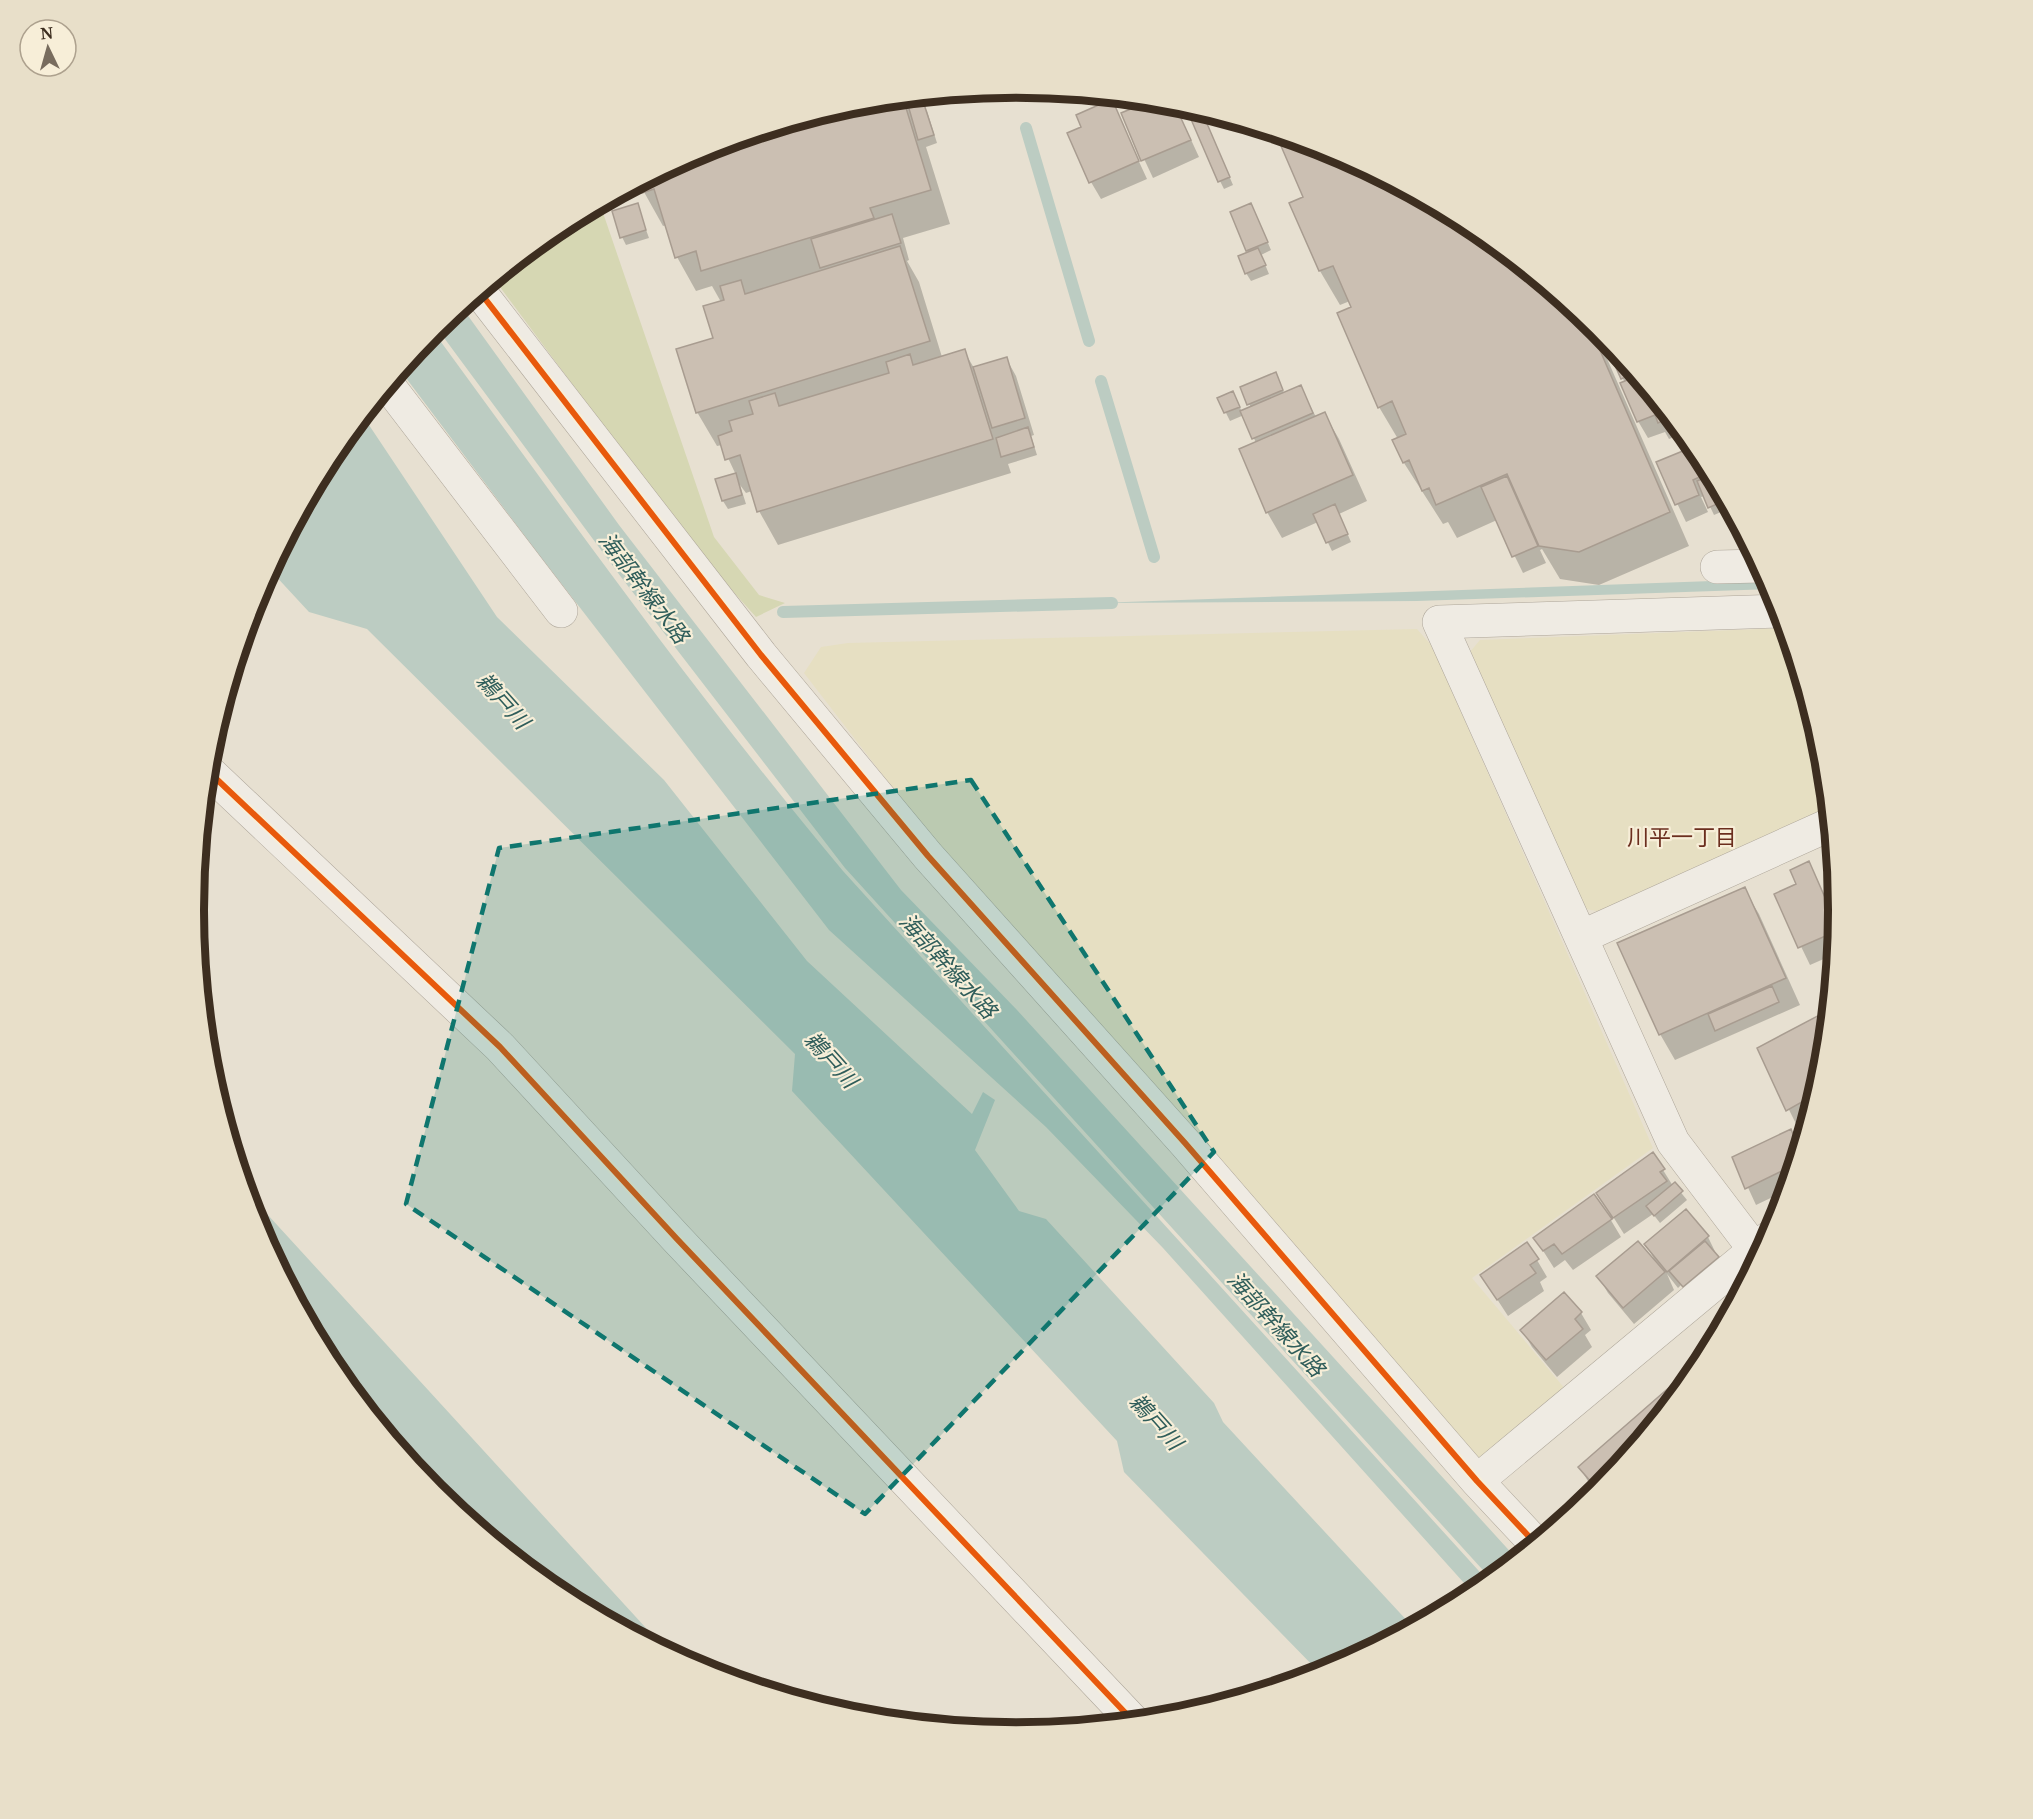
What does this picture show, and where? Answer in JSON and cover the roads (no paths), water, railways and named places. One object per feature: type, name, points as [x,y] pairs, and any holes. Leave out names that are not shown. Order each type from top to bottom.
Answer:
[{"type":"street","points":[[484,297],[761,655],[928,856],[1185,1143],[1477,1481],[1530,1538]]},
{"type":"street","points":[[392,391],[561,611]]},
{"type":"street","points":[[1717,567],[1752,566]]},
{"type":"street","points":[[1758,1240],[1673,1142],[1439,622],[1772,611]]},
{"type":"street","points":[[215,778],[500,1047],[693,1256],[1127,1714]]},
{"type":"street","points":[[1581,937],[1824,827]]},
{"type":"street","points":[[1477,1481],[1753,1252]]},
{"type":"water","name":"海部幹線水路","points":[[466,313],[619,525],[901,890],[1017,1010],[1512,1553],[1485,1573],[845,868],[621,577],[442,335]]},
{"type":"water","points":[[439,339],[685,672],[789,806],[843,871],[1482,1575],[1467,1586],[1163,1248],[1046,1127],[829,930],[537,552],[404,376]]},
{"type":"water","name":"鵜戸川","points":[[367,422],[497,617],[664,780],[807,961],[972,1114],[983,1092],[995,1100],[975,1150],[1019,1211],[1046,1219],[1214,1403],[1223,1422],[1407,1621],[1376,1638],[1313,1665],[1124,1472],[1117,1441],[792,1091],[795,1054],[367,629],[309,612],[276,576],[313,503]]},
{"type":"water","points":[[1758,579],[1763,589],[1417,601],[1097,603]]},
{"type":"water","points":[[262,1208],[653,1636],[565,1585],[522,1554],[442,1484],[406,1445],[341,1361],[288,1269]]},
{"type":"waterway","points":[[1026,128],[1089,341]]},
{"type":"waterway","points":[[1101,381],[1154,557]]},
{"type":"waterway","points":[[783,612],[1112,603]]},
{"type":"district","name":"川平一丁目","points":[[1682,836]]}]
